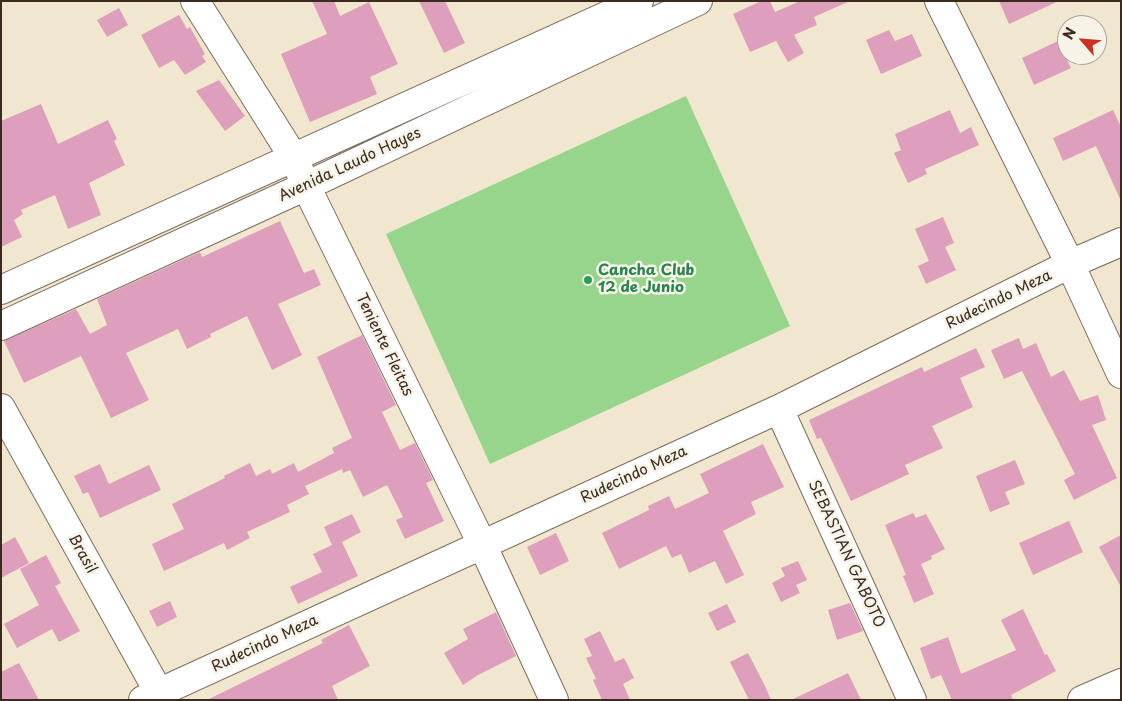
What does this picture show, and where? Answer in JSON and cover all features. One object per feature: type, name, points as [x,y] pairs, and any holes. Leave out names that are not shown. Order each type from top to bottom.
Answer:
[{"type":"street","name":"Teniente Fleitas","points":[[195,1],[294,158],[482,544],[554,700]]},
{"type":"street","name":"Avenida Laudo Hayes","points":[[1,290],[639,1]]},
{"type":"street","name":"Avenida Laudo Hayes","points":[[1,326],[306,186],[598,21],[698,1]]},
{"type":"street","points":[[939,1],[1070,264],[1121,374]]},
{"type":"street","name":"Rudecindo Meza","points":[[155,697],[482,544],[779,409],[1070,264],[1121,242]]},
{"type":"street","name":"Brasil","points":[[1,408],[155,697]]},
{"type":"street","name":"SEBASTIAN GABOTO","points":[[779,409],[912,700]]},
{"type":"street","points":[[1082,700],[1121,683]]},
{"type":"green space","name":"Cancha Club 12 de Junio","points":[[686,96],[790,326],[490,464],[386,234]]},
{"type":"building","points":[[312,1],[334,1],[340,16],[369,2],[398,64],[370,77],[377,94],[310,122],[281,54],[327,34]]},
{"type":"building","points":[[419,1],[445,1],[465,43],[444,53]]},
{"type":"building","points":[[761,1],[770,1],[775,12],[800,1],[850,1],[814,17],[817,25],[794,35],[804,53],[788,62],[776,41],[750,52],[733,14]]},
{"type":"building","points":[[999,1],[1059,1],[1009,24]]},
{"type":"building","points":[[119,8],[128,25],[107,37],[97,20]]},
{"type":"building","points":[[179,15],[187,29],[190,27],[205,54],[202,56],[206,62],[185,75],[174,60],[159,68],[141,35]]},
{"type":"building","points":[[889,30],[895,41],[912,34],[922,56],[881,74],[866,40]]},
{"type":"building","points":[[1057,41],[1057,65],[1070,65],[1071,68],[1034,85],[1022,58]]},
{"type":"building","points":[[219,80],[245,116],[225,131],[196,91]]},
{"type":"building","points":[[41,104],[58,144],[108,120],[117,139],[114,141],[125,165],[89,183],[101,215],[68,229],[55,195],[21,210],[23,214],[14,220],[22,237],[1,247],[1,121]]},
{"type":"building","points":[[950,110],[960,133],[971,127],[979,145],[925,169],[927,174],[908,183],[894,153],[901,150],[895,134]]},
{"type":"building","points":[[1113,110],[1121,127],[1121,201],[1096,146],[1063,161],[1053,138]]},
{"type":"building","points":[[943,217],[954,243],[945,247],[956,270],[926,284],[918,266],[929,261],[915,229]]},
{"type":"building","points":[[280,221],[304,273],[314,269],[321,285],[278,304],[302,355],[272,370],[247,316],[210,334],[211,337],[187,349],[178,329],[126,353],[149,400],[111,418],[81,356],[24,383],[4,341],[76,309],[90,334],[107,325],[97,299],[200,252],[202,257]]},
{"type":"building","points":[[362,335],[396,405],[382,412],[400,450],[415,443],[433,480],[426,483],[444,521],[405,539],[396,520],[403,517],[387,485],[363,497],[350,470],[343,473],[342,469],[305,486],[309,494],[287,505],[290,512],[247,532],[250,538],[227,550],[224,543],[164,571],[152,544],[184,529],[172,504],[225,478],[224,476],[250,463],[256,476],[270,469],[272,474],[294,463],[298,472],[334,453],[332,448],[352,438],[317,357]]},
{"type":"building","points":[[1019,338],[1023,349],[1036,343],[1051,377],[1064,370],[1080,401],[1098,395],[1106,420],[1092,425],[1117,478],[1074,500],[1064,480],[1075,474],[1022,371],[1004,379],[991,350]]},
{"type":"building","points":[[976,348],[985,367],[960,378],[973,407],[932,426],[943,448],[905,465],[909,474],[851,501],[821,438],[817,439],[809,420],[922,367],[924,372]]},
{"type":"building","points":[[763,444],[784,487],[751,502],[756,514],[723,531],[744,575],[726,584],[715,561],[689,573],[681,554],[672,558],[666,546],[619,569],[602,533],[649,510],[648,506],[669,496],[675,509],[709,493],[700,474]]},
{"type":"building","points":[[1015,460],[1025,484],[1005,492],[1010,504],[990,512],[976,476]]},
{"type":"building","points":[[100,464],[109,484],[149,465],[161,490],[100,518],[88,492],[83,494],[74,476]]},
{"type":"building","points":[[913,513],[916,518],[926,514],[945,549],[931,556],[932,559],[921,564],[934,594],[914,603],[903,576],[906,575],[885,525]]},
{"type":"building","points":[[352,514],[361,532],[342,542],[358,576],[298,604],[290,587],[322,572],[313,554],[332,545],[324,527]]},
{"type":"building","points":[[1069,521],[1083,552],[1033,575],[1019,543]]},
{"type":"building","points":[[556,533],[569,561],[540,575],[527,547]]},
{"type":"building","points":[[1121,535],[1121,587],[1099,547]]},
{"type":"building","points":[[15,537],[29,563],[1,578],[1,545]]},
{"type":"building","points":[[46,555],[61,583],[55,586],[80,631],[59,642],[52,629],[17,648],[4,624],[39,605],[20,569]]},
{"type":"building","points":[[798,561],[807,580],[796,585],[800,593],[781,602],[772,583],[785,576],[781,568]]},
{"type":"building","points":[[170,601],[177,617],[157,627],[149,611]]},
{"type":"building","points":[[850,603],[863,631],[837,640],[828,610]]},
{"type":"building","points":[[727,604],[736,622],[717,631],[708,613]]},
{"type":"building","points":[[1023,609],[1045,655],[1047,654],[1056,671],[1011,695],[1013,700],[952,700],[941,675],[931,679],[920,648],[948,637],[961,674],[1016,650],[1001,620]]},
{"type":"building","points":[[496,612],[516,656],[478,675],[463,685],[444,653],[468,639],[463,629]]},
{"type":"building","points":[[349,625],[370,666],[332,686],[338,700],[207,700],[323,643],[321,640]]},
{"type":"building","points":[[600,631],[615,662],[624,658],[634,678],[623,684],[630,700],[602,700],[593,680],[596,679],[586,658],[592,656],[584,639]]},
{"type":"building","points":[[748,653],[771,700],[749,700],[730,662]]},
{"type":"building","points":[[19,663],[39,700],[1,700],[1,672]]},
{"type":"building","points":[[848,673],[861,700],[791,700]]},
{"type":"place","name":"Cancha Club 12 de Junio","points":[[588,280]]}]
